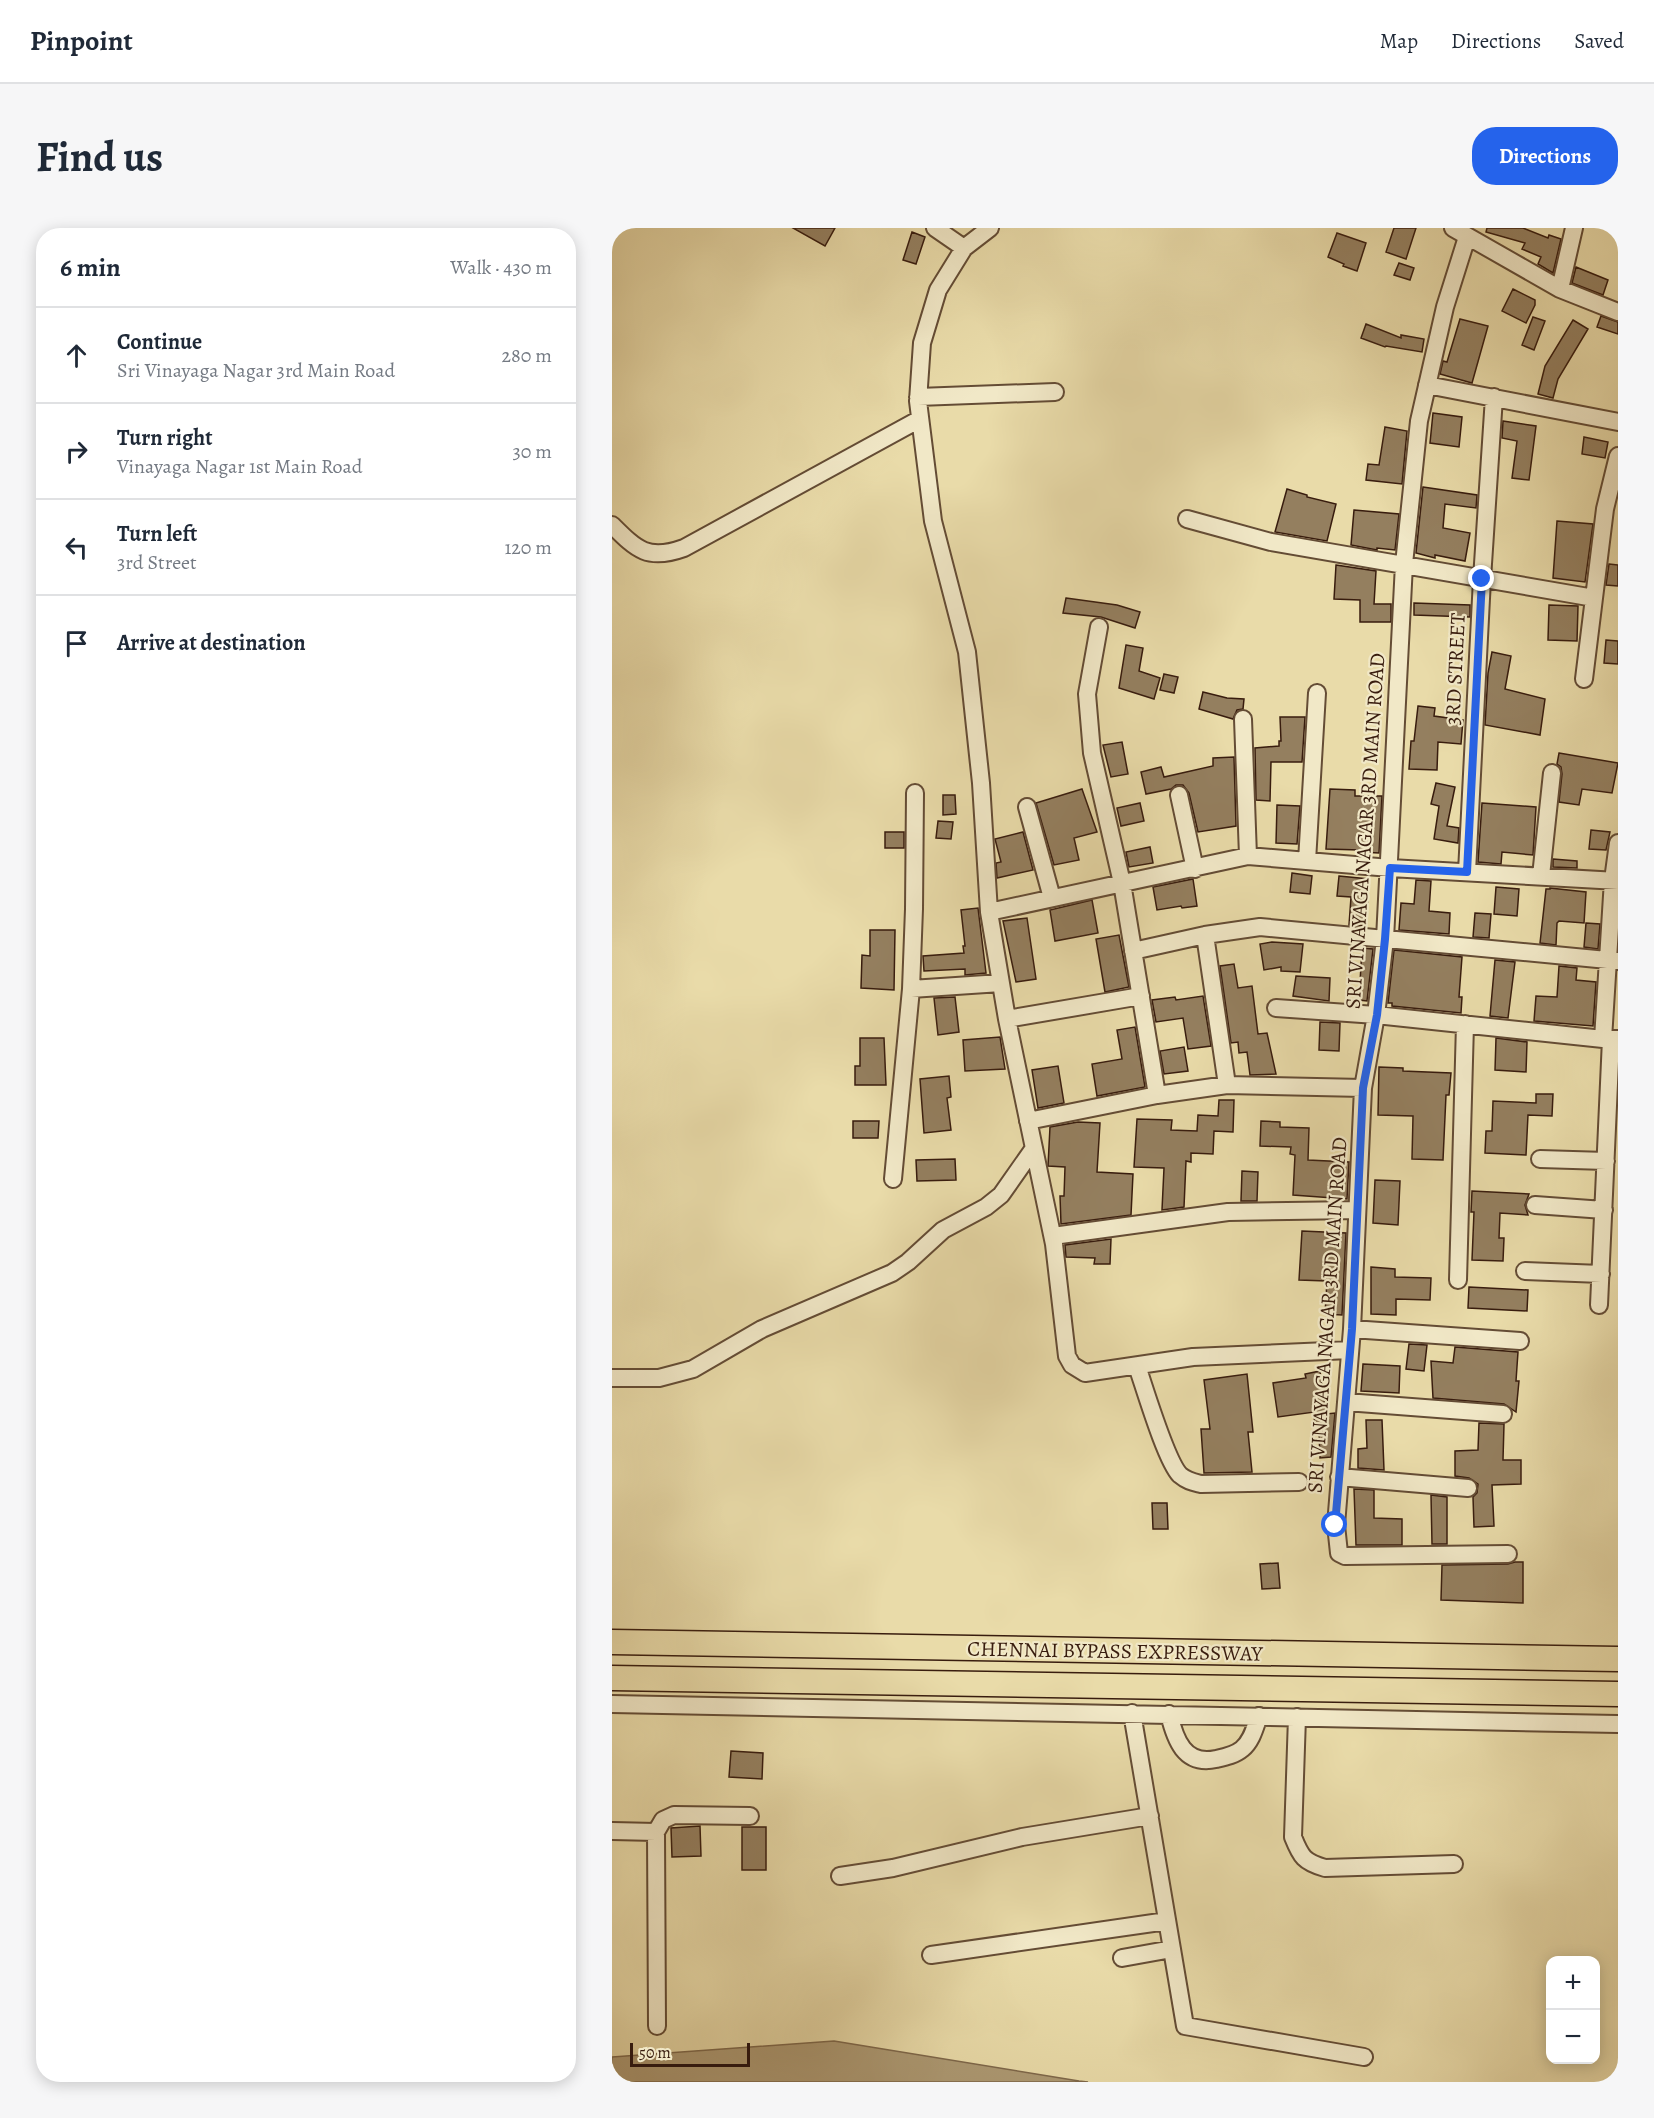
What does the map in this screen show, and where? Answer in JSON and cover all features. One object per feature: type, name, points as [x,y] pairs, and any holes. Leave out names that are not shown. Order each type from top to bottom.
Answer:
[{"type":"highway","name":"CHENNAI BYPASS EXPRESSWAY","points":[[612,1642],[1618,1659]]},
{"type":"highway","name":"CHENNAI BYPASS EXPRESSWAY","points":[[612,1678],[1618,1694]]},
{"type":"street","points":[[935,228],[964,248]]},
{"type":"street","points":[[990,228],[964,248],[938,290],[922,344],[918,397],[933,521],[967,652],[981,783],[989,912],[1007,1019],[1053,1236],[1067,1356],[1072,1365],[1086,1373],[1204,1356],[1350,1350]]},
{"type":"street","points":[[1560,289],[1574,228]]},
{"type":"street","points":[[1460,232],[1560,289],[1618,312]]},
{"type":"street","name":"SRI VINAYAGA NAGAR 3RD MAIN ROAD","points":[[1460,232],[1419,421],[1404,564],[1385,939],[1377,1015],[1363,1088],[1352,1329],[1335,1525],[1339,1553],[1345,1556],[1508,1554]]},
{"type":"street","points":[[1427,385],[1618,422]]},
{"type":"street","points":[[918,397],[1055,392]]},
{"type":"street","name":"3RD STREET","points":[[1467,872],[1494,398]]},
{"type":"street","points":[[612,525],[633,546],[649,554],[667,554],[684,548],[920,419]]},
{"type":"street","points":[[1584,679],[1605,509],[1618,456]]},
{"type":"street","points":[[1187,519],[1271,542],[1594,598]]},
{"type":"street","points":[[1099,627],[1087,694],[1092,753],[1122,883],[1157,1095]]},
{"type":"street","points":[[1307,861],[1317,693]]},
{"type":"street","points":[[1243,719],[1248,856]]},
{"type":"street","points":[[1541,876],[1552,773]]},
{"type":"street","points":[[893,1179],[911,989],[915,793]]},
{"type":"street","points":[[1179,795],[1195,869]]},
{"type":"street","points":[[1027,807],[1052,898]]},
{"type":"street","points":[[1599,1305],[1618,843]]},
{"type":"street","points":[[989,912],[1248,856],[1390,868],[1616,880]]},
{"type":"street","points":[[1133,951],[1205,935],[1260,927],[1613,961]]},
{"type":"street","points":[[1205,935],[1227,1085]]},
{"type":"street","points":[[911,989],[1001,983]]},
{"type":"street","points":[[1007,1019],[1141,996]]},
{"type":"street","points":[[1276,1008],[1377,1015],[1611,1039]]},
{"type":"street","points":[[1458,1280],[1465,1024]]},
{"type":"street","points":[[1028,1121],[1157,1095],[1227,1085],[1363,1088]]},
{"type":"street","points":[[612,1378],[659,1378],[693,1369],[762,1329],[892,1273],[908,1262],[943,1230],[986,1208],[1000,1195],[1034,1148]]},
{"type":"street","points":[[1540,1159],[1606,1161]]},
{"type":"street","points":[[1535,1205],[1604,1210]]},
{"type":"street","points":[[1053,1236],[1228,1212],[1357,1210]]},
{"type":"street","points":[[1525,1271],[1601,1274]]},
{"type":"street","points":[[1352,1329],[1520,1341]]},
{"type":"street","points":[[1137,1366],[1169,1458],[1178,1473],[1189,1482],[1201,1484],[1299,1482]]},
{"type":"street","points":[[1346,1402],[1503,1414]]},
{"type":"street","points":[[1339,1477],[1468,1488]]},
{"type":"street","points":[[612,1704],[1618,1724]]},
{"type":"street","points":[[1132,1713],[1185,2026],[1364,2057]]},
{"type":"street","points":[[1169,1714],[1180,1746],[1192,1757],[1208,1761],[1228,1756],[1243,1748],[1251,1737],[1259,1716]]},
{"type":"street","points":[[1297,1717],[1293,1837],[1308,1863],[1326,1868],[1454,1864]]},
{"type":"street","points":[[657,2026],[656,1832],[663,1820],[674,1815],[750,1816]]},
{"type":"street","points":[[840,1876],[893,1868],[1022,1837],[1150,1816]]},
{"type":"street","points":[[612,1831],[656,1832]]},
{"type":"street","points":[[931,1955],[1167,1921]]},
{"type":"street","points":[[1122,1958],[1172,1949]]},
{"type":"shaded area","points":[[834,2041],[1088,2082],[612,2082],[612,2057]]},
{"type":"building","points":[[793,228],[835,228],[825,246]]},
{"type":"building","points":[[1394,228],[1416,228],[1406,259],[1386,252]]},
{"type":"building","points":[[1487,228],[1523,228],[1548,238],[1549,235],[1561,239],[1553,273],[1538,264],[1541,257],[1522,249],[1525,243],[1486,232]]},
{"type":"building","points":[[912,232],[925,237],[916,264],[903,260]]},
{"type":"building","points":[[1337,233],[1366,243],[1357,271],[1328,257]]},
{"type":"building","points":[[1399,263],[1414,268],[1410,280],[1394,275]]},
{"type":"building","points":[[1576,267],[1608,280],[1603,295],[1572,283]]},
{"type":"building","points":[[1513,289],[1535,300],[1535,305],[1526,323],[1502,311]]},
{"type":"building","points":[[1601,316],[1618,322],[1618,334],[1597,327]]},
{"type":"building","points":[[1533,317],[1545,321],[1534,350],[1522,345]]},
{"type":"building","points":[[1460,319],[1488,326],[1472,383],[1440,374],[1443,361],[1447,362]]},
{"type":"building","points":[[1573,320],[1588,329],[1558,379],[1553,398],[1538,394],[1545,366]]},
{"type":"building","points":[[1366,324],[1401,338],[1401,335],[1424,339],[1422,352],[1385,347],[1361,338]]},
{"type":"building","points":[[1433,413],[1462,417],[1459,447],[1430,443]]},
{"type":"building","points":[[1503,421],[1536,426],[1529,480],[1512,478],[1517,441],[1502,438]]},
{"type":"building","points":[[1385,427],[1407,431],[1402,484],[1366,480],[1368,464],[1379,465]]},
{"type":"building","points":[[1584,437],[1608,442],[1605,458],[1582,454]]},
{"type":"building","points":[[1423,487],[1477,495],[1476,508],[1445,504],[1443,528],[1470,533],[1465,561],[1435,555],[1435,558],[1416,553]]},
{"type":"building","points":[[1287,489],[1336,504],[1327,541],[1275,532]]},
{"type":"building","points":[[1354,510],[1399,514],[1395,550],[1377,548],[1377,550],[1351,545]]},
{"type":"building","points":[[1557,521],[1593,524],[1585,582],[1553,578]]},
{"type":"building","points":[[1609,564],[1618,565],[1618,586],[1606,585]]},
{"type":"building","points":[[1336,565],[1376,571],[1374,604],[1391,604],[1391,622],[1360,622],[1360,600],[1334,599]]},
{"type":"building","points":[[1066,598],[1117,605],[1140,612],[1135,628],[1101,617],[1063,613]]},
{"type":"building","points":[[1414,603],[1470,605],[1470,617],[1414,615]]},
{"type":"building","points":[[1549,605],[1578,606],[1577,641],[1548,640]]},
{"type":"building","points":[[1606,640],[1618,641],[1618,664],[1604,663]]},
{"type":"building","points":[[1126,645],[1143,648],[1139,671],[1160,678],[1154,699],[1119,688]]},
{"type":"building","points":[[1492,652],[1511,656],[1505,689],[1545,699],[1540,735],[1485,725],[1488,673]]},
{"type":"building","points":[[1164,674],[1178,677],[1174,693],[1160,690]]},
{"type":"building","points":[[1203,692],[1227,698],[1244,699],[1243,709],[1237,710],[1233,719],[1199,709]]},
{"type":"building","points":[[1418,706],[1435,708],[1434,716],[1463,720],[1461,744],[1438,742],[1437,770],[1409,769],[1411,741],[1414,741]]},
{"type":"building","points":[[1280,717],[1305,717],[1302,762],[1271,762],[1270,801],[1256,800],[1255,748],[1279,746],[1279,741],[1281,741]]},
{"type":"building","points":[[1122,742],[1128,774],[1111,777],[1103,745]]},
{"type":"building","points":[[1559,753],[1618,763],[1612,793],[1582,789],[1579,805],[1559,802],[1562,774],[1561,767],[1557,764]]},
{"type":"building","points":[[1234,757],[1236,826],[1198,832],[1189,793],[1183,785],[1146,794],[1141,772],[1161,767],[1164,777],[1213,766],[1213,758]]},
{"type":"building","points":[[1436,783],[1455,787],[1447,826],[1459,828],[1458,843],[1434,839],[1439,806],[1431,804]]},
{"type":"building","points":[[1082,789],[1097,832],[1074,838],[1079,860],[1054,865],[1036,803]]},
{"type":"building","points":[[1330,789],[1355,790],[1355,796],[1382,796],[1379,853],[1326,849]]},
{"type":"building","points":[[943,795],[955,795],[956,814],[943,815]]},
{"type":"building","points":[[1140,803],[1144,821],[1121,826],[1117,808]]},
{"type":"building","points":[[1482,803],[1536,807],[1533,855],[1502,852],[1501,864],[1478,862]]},
{"type":"building","points":[[1277,805],[1300,806],[1297,844],[1276,843]]},
{"type":"building","points":[[938,821],[953,822],[951,839],[936,838]]},
{"type":"building","points":[[1591,830],[1610,832],[1606,850],[1589,849]]},
{"type":"building","points":[[885,832],[904,832],[904,848],[885,848]]},
{"type":"building","points":[[1023,832],[1033,870],[997,878],[996,863],[1001,862],[995,839]]},
{"type":"building","points":[[1150,847],[1153,863],[1129,867],[1126,852]]},
{"type":"building","points":[[1553,859],[1577,861],[1577,868],[1553,867]]},
{"type":"building","points":[[1292,873],[1312,876],[1310,894],[1290,892]]},
{"type":"building","points":[[1339,876],[1369,879],[1366,926],[1349,925],[1351,897],[1337,896]]},
{"type":"building","points":[[1193,879],[1197,906],[1157,910],[1153,887]]},
{"type":"building","points":[[1416,880],[1431,881],[1429,911],[1450,913],[1449,934],[1399,930],[1401,903],[1414,904]]},
{"type":"building","points":[[1496,887],[1519,889],[1517,916],[1494,914]]},
{"type":"building","points":[[1546,889],[1586,892],[1584,923],[1559,921],[1556,945],[1540,943]]},
{"type":"building","points":[[1092,900],[1098,933],[1055,941],[1050,910]]},
{"type":"building","points":[[978,908],[986,973],[965,975],[965,969],[924,971],[923,956],[964,953],[961,910]]},
{"type":"building","points":[[1475,913],[1491,914],[1489,938],[1473,937]]},
{"type":"building","points":[[1027,918],[1036,979],[1016,982],[1003,921]]},
{"type":"building","points":[[1586,923],[1600,924],[1598,949],[1584,947]]},
{"type":"building","points":[[870,930],[895,930],[894,990],[861,988],[862,955],[870,956]]},
{"type":"building","points":[[1119,935],[1129,987],[1105,992],[1096,939]]},
{"type":"building","points":[[1272,942],[1303,944],[1300,972],[1281,971],[1281,967],[1264,970],[1260,944]]},
{"type":"building","points":[[1362,948],[1373,949],[1367,1001],[1359,1000]]},
{"type":"building","points":[[1394,950],[1462,957],[1459,997],[1462,997],[1461,1013],[1392,1006],[1392,1003],[1388,1003]]},
{"type":"building","points":[[1495,960],[1515,962],[1508,1018],[1490,1016]]},
{"type":"building","points":[[1234,964],[1238,988],[1252,986],[1258,1034],[1267,1033],[1276,1074],[1250,1075],[1247,1052],[1239,1053],[1238,1042],[1231,1043],[1220,966]]},
{"type":"building","points":[[1559,966],[1577,968],[1576,980],[1596,982],[1593,1026],[1534,1021],[1536,996],[1557,997]]},
{"type":"building","points":[[1296,976],[1330,978],[1329,1001],[1293,996]]},
{"type":"building","points":[[1203,996],[1211,1046],[1188,1049],[1183,1018],[1156,1022],[1152,1000],[1175,997],[1176,1000]]},
{"type":"building","points":[[955,997],[959,1032],[938,1035],[934,998]]},
{"type":"building","points":[[1320,1022],[1340,1023],[1339,1051],[1319,1050]]},
{"type":"building","points":[[1135,1027],[1145,1087],[1097,1096],[1092,1064],[1122,1059],[1117,1030]]},
{"type":"building","points":[[1000,1037],[1005,1069],[965,1071],[963,1040]]},
{"type":"building","points":[[860,1038],[884,1038],[886,1085],[855,1085],[855,1066],[860,1066]]},
{"type":"building","points":[[1496,1038],[1527,1042],[1526,1072],[1495,1070]]},
{"type":"building","points":[[1184,1047],[1188,1071],[1164,1074],[1160,1051]]},
{"type":"building","points":[[1058,1066],[1064,1103],[1038,1108],[1032,1070]]},
{"type":"building","points":[[1379,1067],[1403,1068],[1403,1071],[1451,1073],[1449,1095],[1446,1095],[1443,1160],[1412,1159],[1413,1116],[1378,1115]]},
{"type":"building","points":[[949,1076],[951,1097],[947,1098],[951,1130],[924,1133],[920,1079]]},
{"type":"building","points":[[1536,1094],[1553,1094],[1552,1116],[1528,1115],[1526,1155],[1485,1153],[1486,1131],[1492,1131],[1493,1101],[1536,1103]]},
{"type":"building","points":[[1219,1100],[1234,1100],[1233,1132],[1214,1131],[1213,1154],[1191,1153],[1191,1162],[1186,1161],[1184,1207],[1162,1210],[1164,1168],[1134,1167],[1137,1119],[1172,1120],[1171,1130],[1197,1131],[1198,1115],[1218,1116]]},
{"type":"building","points":[[853,1121],[879,1121],[878,1138],[853,1138]]},
{"type":"building","points":[[1261,1121],[1280,1122],[1280,1127],[1309,1128],[1308,1160],[1349,1162],[1347,1199],[1293,1195],[1295,1155],[1290,1154],[1291,1147],[1260,1146]]},
{"type":"building","points":[[1078,1122],[1100,1123],[1097,1172],[1133,1174],[1131,1215],[1061,1224],[1060,1196],[1064,1196],[1065,1167],[1048,1166],[1050,1127]]},
{"type":"building","points":[[955,1159],[956,1180],[917,1181],[916,1160]]},
{"type":"building","points":[[1242,1171],[1258,1172],[1257,1201],[1241,1201]]},
{"type":"building","points":[[1375,1180],[1400,1181],[1398,1225],[1373,1223]]},
{"type":"building","points":[[1472,1191],[1529,1194],[1525,1205],[1528,1215],[1500,1213],[1499,1238],[1504,1238],[1503,1261],[1472,1260],[1474,1212],[1471,1212]]},
{"type":"building","points":[[1302,1231],[1346,1233],[1342,1315],[1325,1314],[1327,1281],[1299,1280]]},
{"type":"building","points":[[1111,1239],[1110,1264],[1094,1264],[1095,1258],[1066,1257],[1065,1245]]},
{"type":"building","points":[[1371,1267],[1395,1269],[1395,1277],[1431,1278],[1430,1300],[1396,1299],[1396,1315],[1371,1314]]},
{"type":"building","points":[[1469,1287],[1528,1290],[1527,1311],[1468,1308]]},
{"type":"building","points":[[1409,1344],[1427,1345],[1424,1371],[1406,1369]]},
{"type":"building","points":[[1455,1347],[1518,1352],[1516,1381],[1519,1381],[1516,1412],[1504,1404],[1433,1398],[1431,1361],[1453,1363]]},
{"type":"building","points":[[1363,1364],[1400,1366],[1399,1393],[1361,1391]]},
{"type":"building","points":[[1320,1371],[1326,1414],[1335,1413],[1331,1457],[1320,1458],[1319,1433],[1315,1433],[1314,1412],[1278,1417],[1273,1383],[1306,1378],[1305,1374]]},
{"type":"building","points":[[1247,1374],[1253,1432],[1248,1432],[1252,1472],[1204,1473],[1201,1429],[1210,1429],[1204,1380]]},
{"type":"building","points":[[1366,1420],[1382,1420],[1384,1470],[1358,1468],[1358,1449],[1367,1448]]},
{"type":"building","points":[[1479,1423],[1504,1424],[1503,1460],[1521,1460],[1521,1484],[1492,1485],[1494,1526],[1474,1527],[1473,1497],[1477,1493],[1478,1484],[1469,1478],[1455,1476],[1455,1451],[1478,1450]]},
{"type":"building","points":[[1354,1489],[1374,1490],[1374,1518],[1402,1519],[1402,1545],[1356,1545]]},
{"type":"building","points":[[1431,1495],[1447,1497],[1447,1544],[1432,1544]]},
{"type":"building","points":[[1152,1503],[1167,1503],[1168,1529],[1153,1529]]},
{"type":"building","points":[[1523,1562],[1523,1603],[1441,1600],[1442,1565]]},
{"type":"building","points":[[1278,1563],[1280,1588],[1262,1589],[1260,1564]]},
{"type":"building","points":[[731,1751],[763,1753],[762,1779],[729,1777]]},
{"type":"building","points":[[700,1826],[701,1856],[672,1857],[671,1828]]},
{"type":"building","points":[[742,1827],[766,1827],[766,1870],[742,1870]]},
{"type":"route","points":[[1335,1525],[1352,1329],[1363,1088],[1377,1015],[1390,868],[1467,872],[1482,579]]}]
